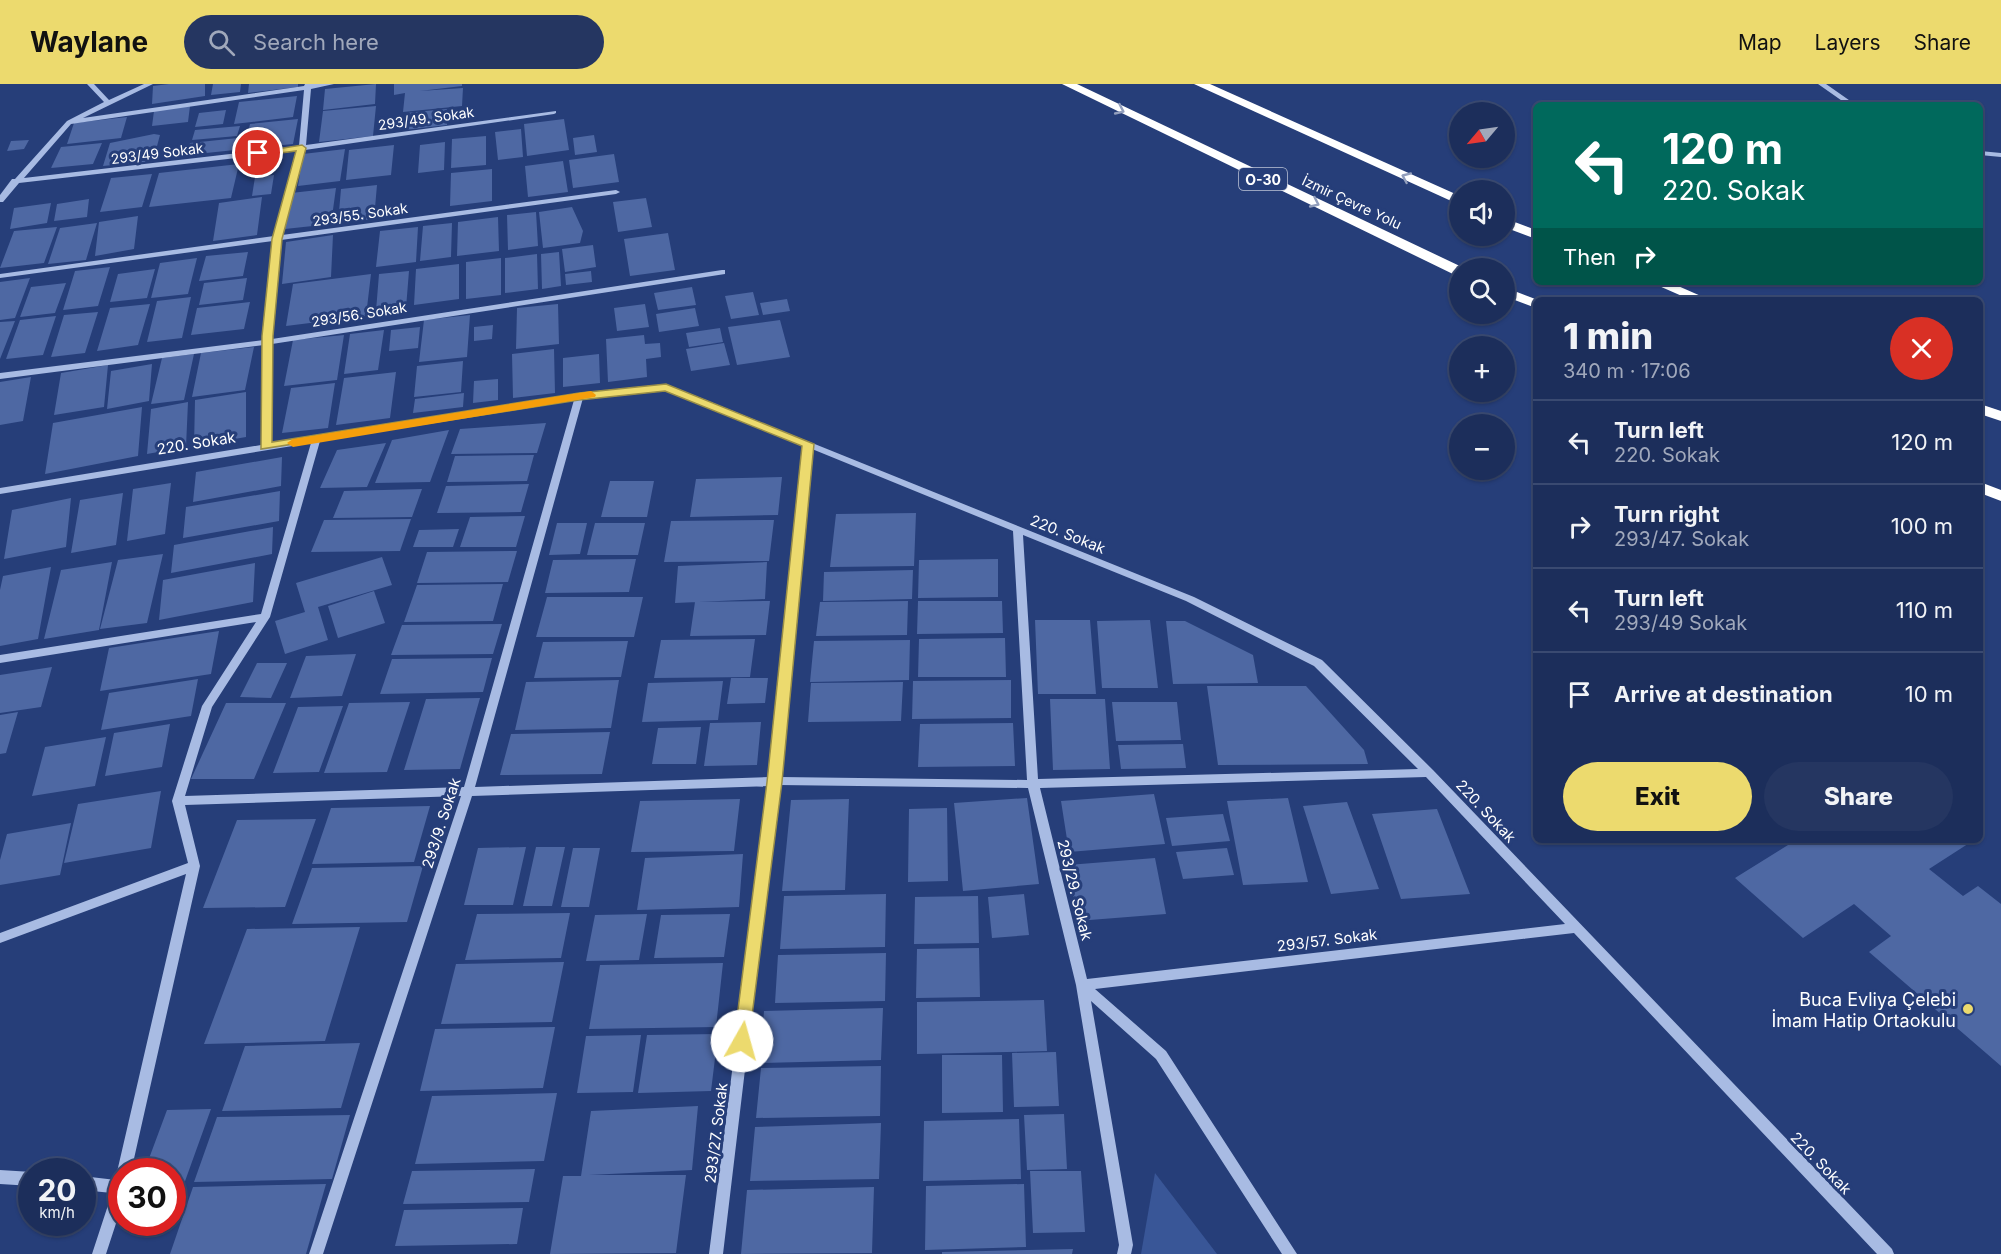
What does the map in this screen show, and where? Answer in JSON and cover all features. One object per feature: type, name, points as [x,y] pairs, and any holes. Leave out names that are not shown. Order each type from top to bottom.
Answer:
[{"type":"highway","name":"İzmir Çevre Yolu","points":[[1068,84],[1449,267]]},
{"type":"highway","points":[[1200,84],[1449,196]]},
{"type":"highway","points":[[1515,226],[1533,234]]},
{"type":"highway","points":[[1665,285],[1695,297]]},
{"type":"highway","points":[[1515,295],[1533,303]]},
{"type":"highway","points":[[1983,410],[2001,416]]},
{"type":"highway","points":[[1983,488],[2001,496]]},
{"type":"street","points":[[90,84],[108,102]]},
{"type":"street","points":[[0,200],[69,122],[150,84]]},
{"type":"street","points":[[69,122],[308,85],[331,84]]},
{"type":"street","points":[[1821,84],[1848,102]]},
{"type":"street","points":[[266,447],[267,342],[277,239],[302,148],[308,85]]},
{"type":"street","name":"293/49. Sokak","points":[[302,148],[554,112]]},
{"type":"street","name":"293/49 Sokak","points":[[15,181],[302,148]]},
{"type":"street","points":[[1983,153],[2001,154]]},
{"type":"street","name":"293/55. Sokak","points":[[0,276],[616,192]]},
{"type":"street","name":"293/56. Sokak","points":[[0,376],[267,342],[722,272]]},
{"type":"street","name":"220. Sokak","points":[[0,490],[579,396],[666,387],[808,444],[1190,599],[1318,663],[1429,773],[1887,1254]]},
{"type":"street","name":"293/9. Sokak","points":[[316,1254],[468,791],[579,396]]},
{"type":"street","points":[[127,1158],[195,866],[178,801],[207,706],[265,617],[316,440]]},
{"type":"street","name":"293/27. Sokak","points":[[716,1254],[774,782],[808,444]]},
{"type":"street","name":"293/29. Sokak","points":[[1018,530],[1033,784],[1082,985],[1126,1245],[1124,1254]]},
{"type":"street","points":[[0,659],[265,617]]},
{"type":"street","points":[[178,801],[774,782],[1033,784],[1429,773]]},
{"type":"street","points":[[0,938],[195,866]]},
{"type":"street","name":"293/57. Sokak","points":[[1082,985],[1576,928]]},
{"type":"street","points":[[1082,985],[1161,1054],[1290,1254]]},
{"type":"street","points":[[0,1177],[18,1178]]},
{"type":"street","points":[[99,1254],[108,1225]]},
{"type":"shaded area","points":[[1155,1173],[1217,1254],[1141,1254]]},
{"type":"building","points":[[205,84],[205,96],[152,104],[153,86]]},
{"type":"building","points":[[213,84],[241,84],[240,92],[211,95]]},
{"type":"building","points":[[249,84],[298,84],[298,87],[248,93]]},
{"type":"building","points":[[376,84],[375,104],[323,110],[325,89]]},
{"type":"building","points":[[394,84],[462,84],[462,86],[420,91],[463,88],[462,106],[403,112],[405,93],[394,95]]},
{"type":"building","points":[[297,96],[293,117],[234,124],[239,102]]},
{"type":"building","points":[[190,106],[188,122],[152,126],[154,111]]},
{"type":"building","points":[[376,106],[373,136],[319,142],[323,111]]},
{"type":"building","points":[[447,109],[447,125],[404,130],[405,113]]},
{"type":"building","points":[[226,110],[223,124],[195,127],[199,113]]},
{"type":"building","points":[[127,117],[121,138],[67,144],[74,123]]},
{"type":"building","points":[[298,119],[293,144],[244,149],[250,124]]},
{"type":"building","points":[[564,119],[569,150],[527,156],[524,124]]},
{"type":"building","points":[[240,126],[237,136],[192,140],[195,130]]},
{"type":"building","points":[[521,129],[523,157],[498,160],[495,132]]},
{"type":"building","points":[[154,134],[160,135],[153,161],[103,166],[110,143]]},
{"type":"building","points":[[594,135],[597,152],[575,155],[573,138]]},
{"type":"building","points":[[486,136],[486,165],[451,168],[452,139]]},
{"type":"building","points":[[238,138],[235,150],[187,155],[190,143]]},
{"type":"building","points":[[29,140],[24,149],[7,151],[11,141]]},
{"type":"building","points":[[445,142],[444,170],[418,173],[420,145]]},
{"type":"building","points":[[102,143],[93,164],[51,168],[61,147]]},
{"type":"building","points":[[394,145],[391,175],[346,180],[349,150]]},
{"type":"building","points":[[345,149],[340,181],[298,186],[303,154]]},
{"type":"building","points":[[614,154],[619,182],[573,188],[569,160]]},
{"type":"building","points":[[563,161],[568,192],[528,197],[525,166]]},
{"type":"building","points":[[239,164],[231,198],[149,207],[159,173]]},
{"type":"building","points":[[492,169],[492,201],[450,206],[451,173]]},
{"type":"building","points":[[152,174],[142,207],[100,212],[111,178]]},
{"type":"building","points":[[274,175],[271,194],[252,196],[255,177]]},
{"type":"building","points":[[377,185],[374,219],[338,223],[341,189]]},
{"type":"building","points":[[336,188],[331,224],[285,229],[291,193]]},
{"type":"building","points":[[262,197],[257,235],[213,241],[219,203]]},
{"type":"building","points":[[646,198],[652,227],[618,232],[613,202]]},
{"type":"building","points":[[89,199],[87,217],[54,221],[57,204]]},
{"type":"building","points":[[51,203],[47,223],[10,229],[14,208]]},
{"type":"building","points":[[572,207],[583,231],[580,243],[543,248],[539,212]]},
{"type":"building","points":[[536,212],[538,246],[508,250],[507,215]]},
{"type":"building","points":[[138,216],[134,249],[95,256],[99,222]]},
{"type":"building","points":[[498,217],[499,251],[457,256],[458,222]]},
{"type":"building","points":[[97,223],[86,260],[48,264],[60,228]]},
{"type":"building","points":[[452,223],[451,257],[420,261],[423,226]]},
{"type":"building","points":[[57,227],[44,263],[0,268],[14,231]]},
{"type":"building","points":[[418,227],[416,262],[376,267],[380,231]]},
{"type":"building","points":[[668,233],[675,270],[630,276],[624,239]]},
{"type":"building","points":[[333,235],[331,277],[282,284],[286,242]]},
{"type":"building","points":[[593,245],[596,267],[565,272],[562,249]]},
{"type":"building","points":[[248,252],[243,276],[199,281],[206,256]]},
{"type":"building","points":[[559,252],[561,286],[542,289],[541,254]]},
{"type":"building","points":[[537,254],[538,289],[505,293],[505,258]]},
{"type":"building","points":[[197,258],[188,294],[151,298],[160,263]]},
{"type":"building","points":[[501,258],[501,295],[466,299],[466,262]]},
{"type":"building","points":[[459,264],[459,299],[414,305],[416,269]]},
{"type":"building","points":[[110,267],[98,306],[63,310],[75,271]]},
{"type":"building","points":[[155,269],[147,298],[110,302],[118,274]]},
{"type":"building","points":[[409,271],[406,308],[376,311],[379,274]]},
{"type":"building","points":[[591,271],[592,282],[566,285],[565,274]]},
{"type":"building","points":[[371,274],[366,316],[286,326],[293,284]]},
{"type":"building","points":[[30,278],[15,318],[0,320],[0,282]]},
{"type":"building","points":[[247,278],[243,300],[199,305],[204,283]]},
{"type":"building","points":[[66,283],[55,313],[20,317],[31,287]]},
{"type":"building","points":[[692,287],[696,305],[658,310],[654,293]]},
{"type":"building","points":[[753,292],[759,315],[731,319],[725,296]]},
{"type":"building","points":[[191,297],[182,338],[147,342],[157,301]]},
{"type":"building","points":[[787,299],[790,311],[763,315],[760,303]]},
{"type":"building","points":[[250,302],[244,329],[191,335],[197,308]]},
{"type":"building","points":[[150,304],[138,345],[97,351],[110,308]]},
{"type":"building","points":[[558,304],[559,344],[516,349],[517,308]]},
{"type":"building","points":[[645,304],[649,327],[617,331],[614,308]]},
{"type":"building","points":[[695,308],[699,326],[659,332],[656,314]]},
{"type":"building","points":[[98,312],[85,353],[51,357],[64,315]]},
{"type":"building","points":[[470,315],[467,357],[419,362],[424,320]]},
{"type":"building","points":[[56,316],[43,355],[6,359],[20,320]]},
{"type":"building","points":[[780,320],[790,357],[737,365],[728,327]]},
{"type":"building","points":[[15,321],[0,359],[0,322]]},
{"type":"building","points":[[493,325],[492,339],[474,341],[474,327]]},
{"type":"building","points":[[420,327],[418,348],[389,351],[391,330]]},
{"type":"building","points":[[720,328],[723,342],[689,347],[686,333]]},
{"type":"building","points":[[384,330],[378,370],[344,374],[350,334]]},
{"type":"building","points":[[344,335],[337,380],[284,386],[293,340]]},
{"type":"building","points":[[644,335],[645,344],[660,343],[661,357],[646,359],[647,377],[608,382],[606,339]]},
{"type":"building","points":[[724,343],[730,365],[691,371],[686,349]]},
{"type":"building","points":[[254,347],[245,390],[192,397],[201,353]]},
{"type":"building","points":[[554,349],[555,393],[513,398],[512,354]]},
{"type":"building","points":[[194,354],[184,400],[151,404],[162,358]]},
{"type":"building","points":[[599,354],[600,383],[563,387],[563,358]]},
{"type":"building","points":[[463,361],[461,392],[414,397],[417,366]]},
{"type":"building","points":[[152,364],[149,401],[107,409],[111,371]]},
{"type":"building","points":[[108,365],[104,407],[54,415],[61,373]]},
{"type":"building","points":[[396,372],[390,418],[336,425],[344,378]]},
{"type":"building","points":[[31,377],[23,421],[0,425],[0,382]]},
{"type":"building","points":[[498,379],[498,400],[473,403],[474,381]]},
{"type":"building","points":[[335,383],[328,428],[282,433],[291,388]]},
{"type":"building","points":[[246,392],[246,437],[194,446],[195,400]]},
{"type":"building","points":[[464,393],[463,407],[413,413],[415,399]]},
{"type":"building","points":[[188,402],[186,447],[147,454],[151,409]]},
{"type":"building","points":[[142,407],[138,456],[45,474],[53,423]]},
{"type":"building","points":[[546,423],[537,453],[451,454],[460,429]]},
{"type":"building","points":[[449,430],[430,482],[375,483],[392,440]]},
{"type":"building","points":[[386,443],[367,487],[320,488],[337,450]]},
{"type":"building","points":[[534,455],[527,481],[447,482],[455,456]]},
{"type":"building","points":[[282,457],[281,486],[193,502],[196,472]]},
{"type":"building","points":[[782,477],[778,515],[690,517],[696,479]]},
{"type":"building","points":[[610,481],[654,481],[647,517],[601,517]]},
{"type":"building","points":[[171,483],[165,534],[127,541],[133,489]]},
{"type":"building","points":[[529,484],[521,512],[437,513],[446,486]]},
{"type":"building","points":[[422,489],[412,517],[333,518],[344,491]]},
{"type":"building","points":[[280,491],[279,521],[183,538],[186,507]]},
{"type":"building","points":[[123,493],[116,545],[71,553],[80,500]]},
{"type":"building","points":[[71,498],[66,547],[4,559],[12,510]]},
{"type":"building","points":[[916,513],[914,566],[830,567],[836,514]]},
{"type":"building","points":[[525,516],[516,547],[460,547],[470,517]]},
{"type":"building","points":[[411,519],[400,551],[311,552],[324,520]]},
{"type":"building","points":[[774,520],[769,561],[664,562],[671,521]]},
{"type":"building","points":[[557,523],[587,523],[580,554],[549,555]]},
{"type":"building","points":[[595,523],[645,523],[638,555],[587,555]]},
{"type":"building","points":[[273,527],[272,554],[171,573],[174,545]]},
{"type":"building","points":[[459,529],[453,547],[413,547],[419,530]]},
{"type":"building","points":[[517,551],[508,582],[417,583],[427,552]]},
{"type":"building","points":[[163,554],[147,623],[100,629],[118,560]]},
{"type":"building","points":[[382,557],[392,585],[318,607],[328,640],[285,654],[275,621],[305,612],[296,583]]},
{"type":"building","points":[[636,559],[629,592],[545,593],[553,560]]},
{"type":"building","points":[[998,559],[998,597],[918,598],[919,560]]},
{"type":"building","points":[[112,562],[99,630],[44,639],[61,570]]},
{"type":"building","points":[[767,562],[765,599],[675,603],[678,566]]},
{"type":"building","points":[[255,563],[253,602],[159,620],[163,580]]},
{"type":"building","points":[[51,567],[38,639],[0,646],[0,590],[3,576]]},
{"type":"building","points":[[913,570],[912,599],[823,601],[824,572]]},
{"type":"building","points":[[503,584],[493,621],[404,622],[417,585]]},
{"type":"building","points":[[374,591],[385,623],[338,638],[328,606]]},
{"type":"building","points":[[547,597],[643,597],[634,637],[536,637]]},
{"type":"building","points":[[770,601],[766,635],[690,636],[695,602]]},
{"type":"building","points":[[908,601],[907,635],[816,636],[820,602]]},
{"type":"building","points":[[918,601],[1002,601],[1003,633],[917,634]]},
{"type":"building","points":[[1035,620],[1090,620],[1096,694],[1038,694]]},
{"type":"building","points":[[1150,620],[1158,688],[1102,688],[1097,621]]},
{"type":"building","points":[[1166,621],[1185,621],[1253,655],[1258,683],[1173,684]]},
{"type":"building","points":[[502,624],[493,654],[391,655],[402,625]]},
{"type":"building","points":[[219,631],[211,674],[100,691],[109,648]]},
{"type":"building","points":[[1005,638],[1006,677],[918,677],[919,639]]},
{"type":"building","points":[[755,639],[750,677],[654,678],[661,640]]},
{"type":"building","points":[[910,640],[909,680],[810,682],[814,641]]},
{"type":"building","points":[[628,641],[621,677],[534,678],[543,642]]},
{"type":"building","points":[[356,654],[342,696],[290,698],[306,656]]},
{"type":"building","points":[[492,658],[483,692],[380,694],[392,659]]},
{"type":"building","points":[[257,663],[287,663],[271,698],[240,697]]},
{"type":"building","points":[[52,667],[41,707],[0,713],[0,675]]},
{"type":"building","points":[[731,678],[768,678],[765,703],[727,704]]},
{"type":"building","points":[[198,679],[191,716],[101,730],[109,693]]},
{"type":"building","points":[[619,680],[611,728],[515,730],[526,682]]},
{"type":"building","points":[[1011,680],[1011,718],[912,719],[913,681]]},
{"type":"building","points":[[723,681],[718,720],[642,722],[648,683]]},
{"type":"building","points":[[903,682],[901,721],[808,722],[811,683]]},
{"type":"building","points":[[1207,686],[1306,686],[1364,750],[1368,764],[1218,765]]},
{"type":"building","points":[[480,698],[460,769],[404,770],[426,699]]},
{"type":"building","points":[[1050,699],[1105,699],[1110,769],[1053,770]]},
{"type":"building","points":[[410,702],[387,772],[324,773],[349,703]]},
{"type":"building","points":[[1112,702],[1177,702],[1181,740],[1116,741]]},
{"type":"building","points":[[226,703],[286,703],[254,779],[191,779]]},
{"type":"building","points":[[343,706],[319,772],[273,773],[298,707]]},
{"type":"building","points":[[18,712],[6,753],[0,754],[0,715]]},
{"type":"building","points":[[761,722],[757,765],[704,766],[710,723]]},
{"type":"building","points":[[1013,723],[1015,766],[918,767],[920,724]]},
{"type":"building","points":[[170,724],[162,767],[105,776],[114,733]]},
{"type":"building","points":[[701,727],[696,764],[652,764],[658,728]]},
{"type":"building","points":[[610,732],[602,774],[500,775],[511,734]]},
{"type":"building","points":[[106,737],[95,786],[32,796],[45,747]]},
{"type":"building","points":[[1183,744],[1186,768],[1121,769],[1118,745]]},
{"type":"building","points":[[161,791],[151,848],[64,863],[78,804]]},
{"type":"building","points":[[1154,794],[1165,844],[1069,852],[1061,801]]},
{"type":"building","points":[[1027,798],[1039,884],[963,891],[954,803]]},
{"type":"building","points":[[1288,798],[1308,882],[1243,885],[1227,801]]},
{"type":"building","points":[[740,799],[734,851],[631,852],[640,801]]},
{"type":"building","points":[[849,799],[845,890],[782,891],[791,800]]},
{"type":"building","points":[[1347,802],[1379,889],[1331,894],[1303,806]]},
{"type":"building","points":[[430,806],[414,862],[312,864],[331,808]]},
{"type":"building","points":[[947,808],[948,881],[908,882],[909,809]]},
{"type":"building","points":[[1437,809],[1470,894],[1401,899],[1372,814]]},
{"type":"building","points":[[1223,814],[1230,841],[1172,846],[1166,818]]},
{"type":"building","points":[[316,819],[285,907],[203,908],[237,820]]},
{"type":"building","points":[[71,823],[60,875],[0,885],[0,860],[7,834]]},
{"type":"building","name":"Buca Evliya Çelebi İmam Hatip Ortaokulu","points":[[1791,843],[1969,843],[1929,869],[1963,896],[1978,886],[2001,904],[2001,1066],[1869,952],[1891,936],[1854,904],[1803,938],[1735,878]]},
{"type":"building","points":[[526,847],[513,905],[464,905],[478,848]]},
{"type":"building","points":[[536,847],[565,847],[552,906],[523,906]]},
{"type":"building","points":[[573,848],[600,848],[589,907],[561,907]]},
{"type":"building","points":[[1227,848],[1234,875],[1183,879],[1176,852]]},
{"type":"building","points":[[743,854],[739,907],[637,910],[645,858]]},
{"type":"building","points":[[1155,858],[1166,914],[1077,921],[1068,865]]},
{"type":"building","points":[[423,866],[407,922],[292,924],[312,868]]},
{"type":"building","points":[[886,894],[885,947],[780,949],[784,896]]},
{"type":"building","points":[[1024,894],[1029,935],[992,938],[988,897]]},
{"type":"building","points":[[978,896],[979,943],[914,944],[915,897]]},
{"type":"building","points":[[570,913],[561,958],[465,960],[477,914]]},
{"type":"building","points":[[647,914],[639,960],[586,961],[595,915]]},
{"type":"building","points":[[730,914],[724,957],[654,958],[661,915]]},
{"type":"building","points":[[360,927],[325,1041],[204,1044],[247,929]]},
{"type":"building","points":[[979,948],[980,997],[916,998],[917,949]]},
{"type":"building","points":[[886,953],[885,1001],[775,1003],[778,955]]},
{"type":"building","points":[[564,962],[552,1022],[441,1024],[456,964]]},
{"type":"building","points":[[723,963],[716,1027],[589,1029],[600,965]]},
{"type":"building","points":[[1044,1000],[1047,1051],[917,1054],[917,1002]]},
{"type":"building","points":[[883,1008],[881,1060],[760,1063],[764,1011]]},
{"type":"building","points":[[555,1027],[543,1088],[420,1091],[435,1029]]},
{"type":"building","points":[[718,1034],[711,1091],[638,1093],[647,1035]]},
{"type":"building","points":[[641,1035],[633,1092],[577,1093],[586,1036]]},
{"type":"building","points":[[360,1043],[341,1108],[222,1111],[245,1046]]},
{"type":"building","points":[[1056,1052],[1059,1106],[1014,1107],[1012,1053]]},
{"type":"building","points":[[942,1055],[1002,1055],[1003,1112],[942,1113]]},
{"type":"building","points":[[881,1066],[880,1116],[756,1118],[761,1068]]},
{"type":"building","points":[[557,1093],[544,1161],[415,1164],[432,1096]]},
{"type":"building","points":[[698,1106],[692,1170],[589,1175],[686,1175],[676,1253],[550,1254],[563,1176],[581,1176],[591,1111]]},
{"type":"building","points":[[211,1109],[186,1178],[186,1158],[149,1158],[167,1110]]},
{"type":"building","points":[[1064,1114],[1067,1169],[1027,1170],[1024,1115]]},
{"type":"building","points":[[350,1115],[332,1179],[194,1182],[217,1117]]},
{"type":"building","points":[[1019,1119],[1021,1179],[923,1181],[924,1121]]},
{"type":"building","points":[[881,1123],[879,1179],[750,1181],[755,1127]]},
{"type":"building","points":[[535,1169],[529,1202],[403,1204],[412,1171]]},
{"type":"building","points":[[1030,1171],[1081,1171],[1085,1232],[1033,1233]]},
{"type":"building","points":[[326,1184],[306,1254],[170,1254],[176,1236],[186,1236],[186,1207],[193,1187]]},
{"type":"building","points":[[1024,1184],[1026,1247],[925,1250],[926,1186]]},
{"type":"building","points":[[874,1187],[872,1253],[741,1254],[747,1190]]},
{"type":"building","points":[[523,1208],[517,1244],[395,1246],[404,1210]]},
{"type":"building","points":[[1073,1249],[1072,1254],[942,1254],[942,1252]]},
{"type":"slow traffic","points":[[293,443],[591,395]]},
{"type":"place","name":"Buca Evliya Çelebi İmam Hatip Ortaokulu","points":[[1968,1009]]},
{"type":"route","points":[[258,153],[302,148],[277,239],[268,336],[266,447],[579,396],[666,387],[808,444],[774,782],[742,1041]]}]
